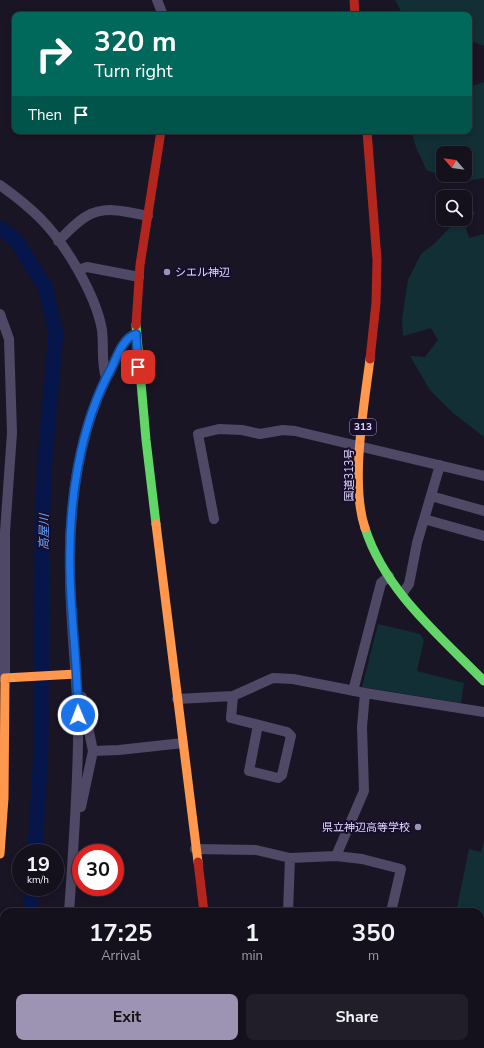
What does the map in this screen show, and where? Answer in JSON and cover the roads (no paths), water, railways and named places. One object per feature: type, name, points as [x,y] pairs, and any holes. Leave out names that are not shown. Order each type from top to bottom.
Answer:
[{"type":"main road","points":[[354,0],[355,12]]},
{"type":"main road","points":[[161,134],[139,277],[136,334],[146,440],[203,908]]},
{"type":"main road","name":"国道313号","points":[[367,134],[376,241],[376,303],[361,447],[360,496],[363,521],[371,547],[402,594],[484,681]]},
{"type":"main road","points":[[0,854],[4,798],[2,678],[76,678]]},
{"type":"street","points":[[157,0],[162,12]]},
{"type":"street","points":[[0,185],[17,197],[41,219],[78,270],[95,306],[102,328],[104,352],[103,368],[106,378]]},
{"type":"street","points":[[58,241],[86,216],[101,211],[118,210],[148,216]]},
{"type":"street","points":[[78,270],[87,267],[139,277]]},
{"type":"street","points":[[0,314],[9,339],[12,433],[2,533],[2,678]]},
{"type":"street","points":[[69,908],[76,816],[78,742],[70,572],[73,508],[81,447],[106,378],[127,338],[136,334]]},
{"type":"street","points":[[214,519],[198,434],[219,430],[242,430],[260,434],[283,430],[295,431],[484,476]]},
{"type":"street","points":[[402,594],[409,584],[417,543],[440,465]]},
{"type":"street","points":[[431,496],[484,511]]},
{"type":"street","points":[[424,519],[484,536]]},
{"type":"street","points":[[353,691],[381,583],[389,576]]},
{"type":"street","points":[[76,678],[80,684],[93,751],[80,814],[76,816]]},
{"type":"street","points":[[177,699],[233,696],[273,678],[293,679],[353,691],[484,712]]},
{"type":"street","points":[[336,856],[364,791],[362,727],[365,693]]},
{"type":"street","points":[[233,696],[231,718],[287,732],[291,736],[282,775],[278,778],[249,771],[258,725]]},
{"type":"street","points":[[93,751],[119,750],[183,743]]},
{"type":"street","points":[[195,849],[256,850],[290,858],[336,856],[362,859],[401,869],[392,908]]},
{"type":"street","points":[[288,908],[290,858]]},
{"type":"waterway","name":"高屋川","points":[[0,228],[16,240],[45,287],[56,332],[45,459],[42,528],[41,748],[36,844]]},
{"type":"waterway","name":"高屋川","points":[[30,908],[31,896]]},
{"type":"place","name":"シエル神辺","points":[[167,272]]},
{"type":"place","name":"県立神辺高等学校","points":[[418,827]]}]
